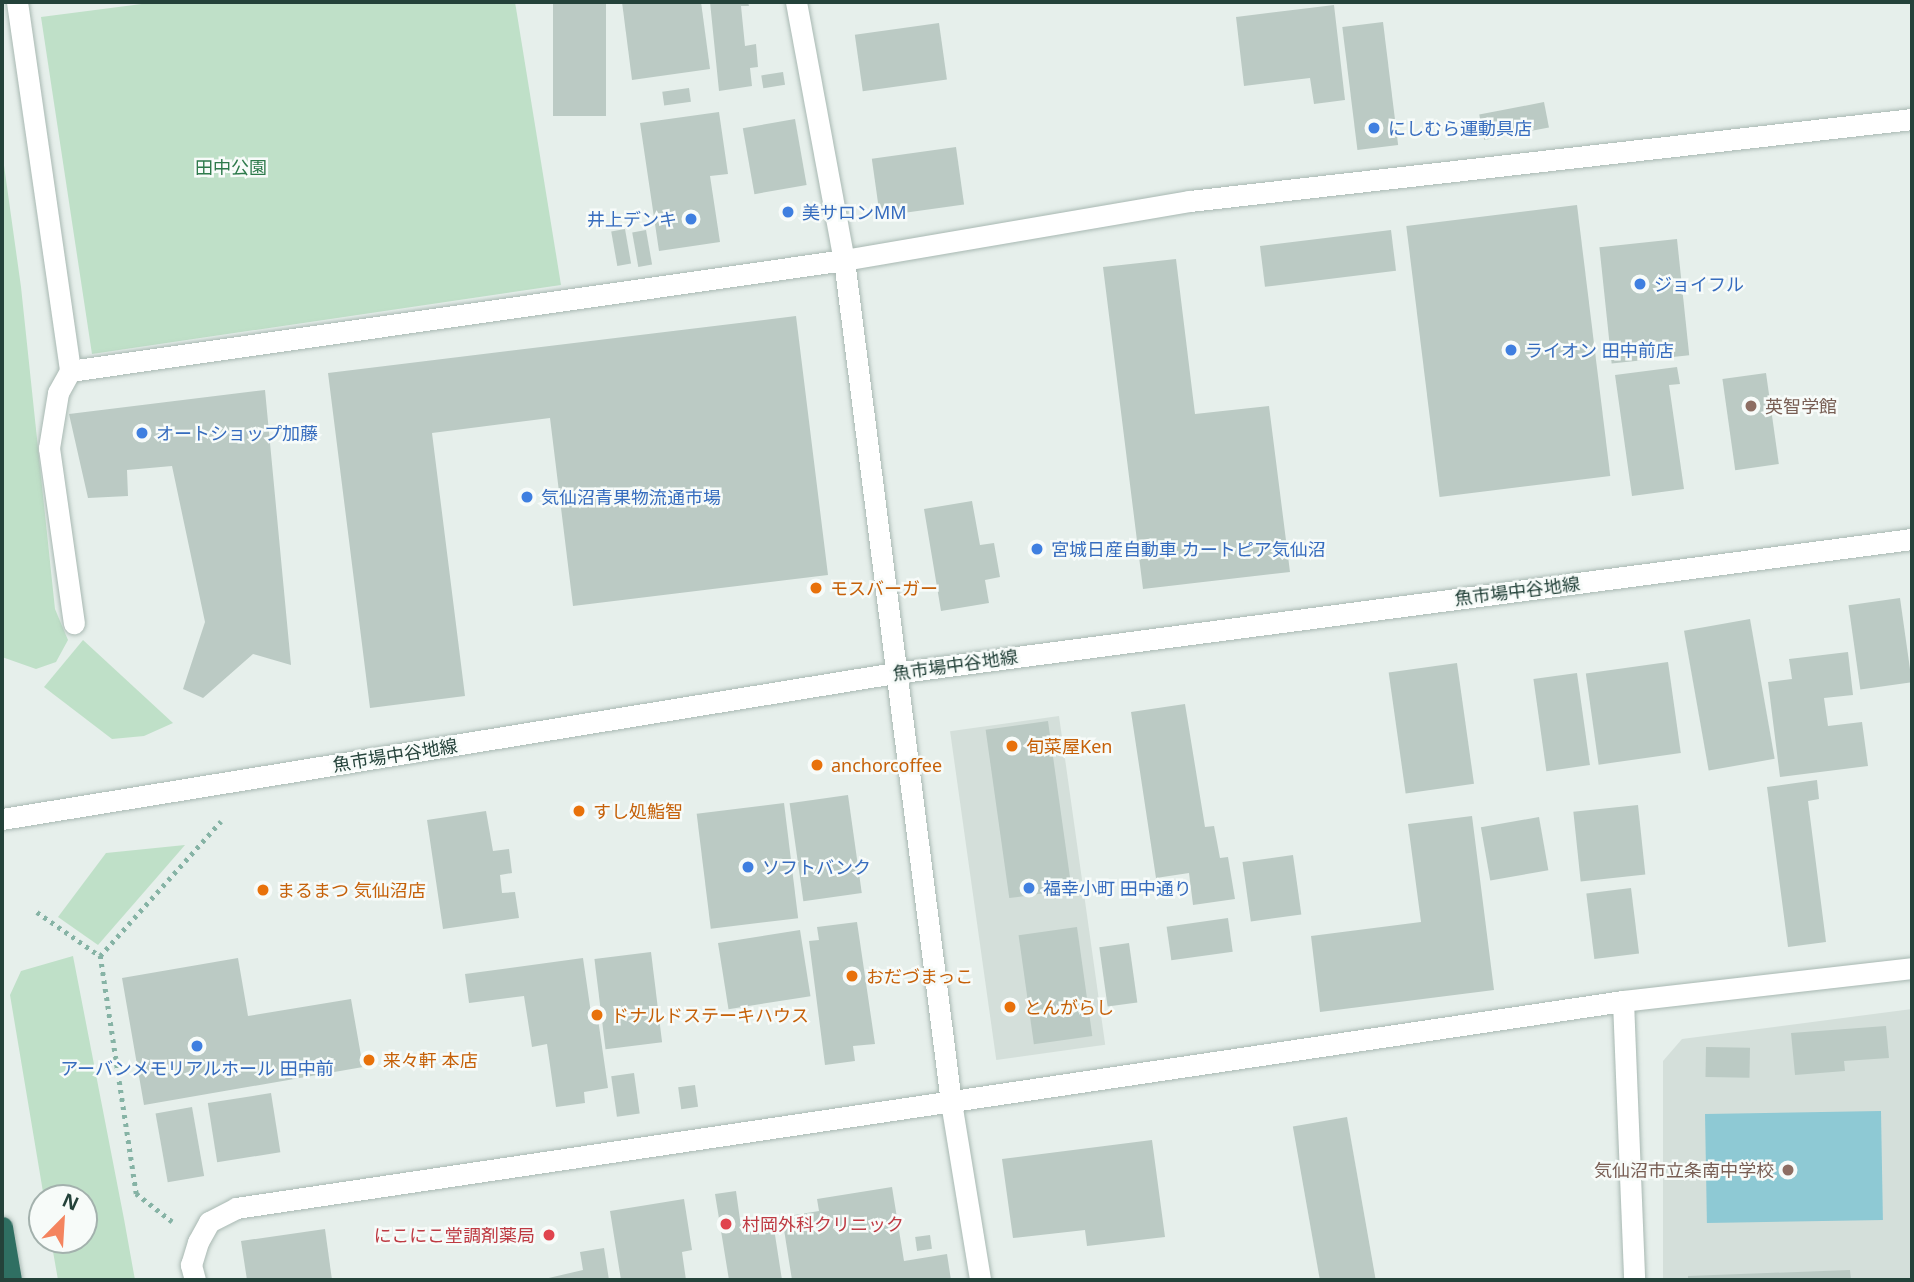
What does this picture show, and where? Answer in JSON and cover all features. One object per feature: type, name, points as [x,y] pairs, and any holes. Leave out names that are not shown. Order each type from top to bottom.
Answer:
[{"type":"highway","points":[[2,1227],[11,1280]]},
{"type":"street","points":[[17,2],[70,371],[58,393],[49,448],[74,624]]},
{"type":"street","points":[[796,2],[844,260],[951,1102],[980,1280]]},
{"type":"street","points":[[70,371],[844,260],[1190,201],[1912,119]]},
{"type":"street","name":"魚市場中谷地線","points":[[2,819],[895,673],[1912,539]]},
{"type":"street","points":[[195,1280],[191,1265],[198,1242],[209,1222],[236,1209],[1623,1001],[1912,968]]},
{"type":"street","points":[[1623,1001],[1634,1280]]},
{"type":"path","points":[[100,956],[221,821]]},
{"type":"path","points":[[37,912],[100,956],[136,1194],[198,1242]]},
{"type":"shaded area","name":"福幸小町 田中通り","points":[[1059,716],[1105,1045],[996,1060],[950,731]]},
{"type":"shaded area","name":"気仙沼市立条南中学校","points":[[1912,1009],[1912,1280],[1663,1280],[1663,1061],[1682,1039]]},
{"type":"green space","name":"田中公園","points":[[157,2],[515,2],[561,285],[92,354],[41,17]]},
{"type":"green space","points":[[2,151],[21,287],[55,609],[68,640],[56,662],[36,669],[2,657]]},
{"type":"green space","points":[[83,640],[173,723],[144,736],[112,739],[44,687]]},
{"type":"green space","points":[[185,845],[98,945],[58,917],[106,853]]},
{"type":"green space","points":[[73,956],[135,1280],[58,1280],[53,1254],[98,1254],[98,1184],[42,1184],[10,995],[21,971]]},
{"type":"water","points":[[1881,1111],[1883,1220],[1707,1223],[1705,1114]]},
{"type":"building","points":[[553,2],[606,2],[606,116],[553,116]]},
{"type":"building","points":[[622,2],[701,2],[710,69],[632,80]]},
{"type":"building","points":[[710,2],[748,2],[749,6],[741,6],[745,46],[756,44],[758,67],[750,68],[752,86],[719,91]]},
{"type":"building","points":[[1334,5],[1345,100],[1314,104],[1310,78],[1244,86],[1236,17]]},
{"type":"building","points":[[1383,22],[1398,145],[1357,150],[1342,27]]},
{"type":"building","points":[[939,23],[947,79],[863,91],[855,35]]},
{"type":"building","points":[[783,72],[785,85],[763,88],[761,75]]},
{"type":"building","points":[[689,88],[691,102],[664,106],[662,92]]},
{"type":"building","points":[[1544,102],[1549,128],[1484,140],[1479,115]]},
{"type":"building","points":[[719,112],[728,174],[710,176],[720,242],[659,251],[640,123]]},
{"type":"building","points":[[795,119],[807,185],[754,194],[743,128]]},
{"type":"building","points":[[956,147],[964,204],[880,216],[872,159]]},
{"type":"building","points":[[1577,205],[1610,476],[1440,497],[1406,226]]},
{"type":"building","points":[[625,229],[631,263],[617,266],[611,231]]},
{"type":"building","points":[[646,230],[652,264],[638,267],[632,232]]},
{"type":"building","points":[[1391,230],[1396,271],[1265,287],[1260,246]]},
{"type":"building","points":[[1677,239],[1689,355],[1612,364],[1599,247]]},
{"type":"building","points":[[1176,259],[1195,414],[1269,406],[1290,572],[1143,589],[1103,267]]},
{"type":"building","points":[[796,316],[828,575],[573,606],[550,418],[432,433],[465,696],[370,708],[328,373]]},
{"type":"building","points":[[1677,367],[1680,384],[1669,385],[1684,489],[1632,496],[1615,375]]},
{"type":"building","points":[[1766,373],[1779,464],[1735,470],[1722,379]]},
{"type":"building","points":[[265,390],[291,665],[253,654],[203,698],[183,689],[205,622],[172,466],[127,470],[128,496],[88,498],[69,414]]},
{"type":"building","points":[[972,501],[980,545],[994,543],[1000,577],[985,580],[989,603],[941,611],[924,509]]},
{"type":"building","points":[[1900,598],[1912,682],[1860,689],[1849,605]]},
{"type":"building","points":[[1750,619],[1775,759],[1709,770],[1684,631]]},
{"type":"building","points":[[1848,652],[1853,695],[1824,698],[1828,726],[1862,722],[1868,766],[1780,777],[1768,682],[1792,679],[1789,659]]},
{"type":"building","points":[[1668,662],[1681,753],[1599,765],[1586,674]]},
{"type":"building","points":[[1457,663],[1474,784],[1406,793],[1389,673]]},
{"type":"building","points":[[1577,673],[1590,765],[1546,771],[1533,679]]},
{"type":"building","points":[[1185,704],[1205,827],[1214,826],[1220,858],[1228,857],[1235,899],[1193,905],[1189,873],[1156,878],[1131,712]]},
{"type":"building","points":[[1048,721],[1072,889],[1009,898],[986,730]]},
{"type":"building","points":[[1817,780],[1819,799],[1808,801],[1826,942],[1788,947],[1767,787]]},
{"type":"building","points":[[848,795],[862,893],[803,901],[790,803]]},
{"type":"building","name":"ソフトバンク","points":[[784,803],[798,918],[711,929],[697,814]]},
{"type":"building","points":[[1638,805],[1645,875],[1581,881],[1573,812]]},
{"type":"building","points":[[486,811],[493,851],[509,849],[512,873],[500,875],[502,893],[515,892],[519,918],[443,929],[427,820]]},
{"type":"building","points":[[1472,816],[1494,990],[1320,1012],[1311,936],[1421,922],[1408,824]]},
{"type":"building","points":[[1539,817],[1548,870],[1490,880],[1481,827]]},
{"type":"building","points":[[1293,855],[1301,914],[1251,922],[1242,862]]},
{"type":"building","points":[[1631,888],[1639,954],[1594,959],[1586,893]]},
{"type":"building","points":[[1228,918],[1233,952],[1171,960],[1167,927]]},
{"type":"building","points":[[857,922],[875,1044],[853,1046],[855,1061],[825,1065],[809,941],[819,940],[817,927]]},
{"type":"building","points":[[1077,927],[1092,1036],[1034,1044],[1019,935]]},
{"type":"building","points":[[800,930],[810,996],[729,1009],[718,943]]},
{"type":"building","points":[[1129,943],[1137,1002],[1108,1007],[1099,947]]},
{"type":"building","points":[[651,952],[662,1042],[606,1049],[594,959]]},
{"type":"building","points":[[238,958],[248,1016],[351,999],[363,1067],[144,1105],[122,978]]},
{"type":"building","points":[[583,958],[592,1020],[598,1019],[608,1088],[584,1092],[585,1103],[556,1107],[547,1044],[532,1047],[524,996],[469,1003],[465,974]]},
{"type":"building","points":[[1886,1026],[1889,1058],[1844,1061],[1845,1071],[1795,1075],[1791,1033]]},
{"type":"building","points":[[1706,1047],[1750,1048],[1749,1078],[1705,1077]]},
{"type":"building","points":[[634,1073],[640,1114],[617,1117],[611,1076]]},
{"type":"building","points":[[695,1085],[698,1107],[681,1109],[678,1087]]},
{"type":"building","points":[[271,1093],[280,1152],[217,1162],[208,1103]]},
{"type":"building","points":[[192,1107],[204,1176],[168,1182],[156,1113]]},
{"type":"building","points":[[1347,1117],[1376,1280],[1320,1280],[1293,1127]]},
{"type":"building","points":[[1152,1140],[1165,1237],[1087,1246],[1085,1230],[1013,1238],[1002,1159]]},
{"type":"building","points":[[892,1187],[904,1261],[947,1254],[951,1280],[792,1280],[782,1217],[819,1211],[817,1199]]},
{"type":"building","points":[[736,1191],[741,1227],[773,1222],[782,1280],[729,1280],[715,1194]]},
{"type":"building","points":[[684,1199],[692,1250],[682,1252],[686,1280],[621,1280],[610,1211]]},
{"type":"building","points":[[325,1229],[332,1280],[247,1280],[241,1241]]},
{"type":"building","points":[[930,1235],[932,1249],[917,1251],[915,1237]]},
{"type":"building","points":[[604,1248],[609,1280],[540,1280],[583,1270],[580,1252]]},
{"type":"building","points":[[1850,1270],[1851,1280],[1688,1280],[1688,1276]]},
{"type":"place","name":"にしむら運動具店","points":[[1374,128]]},
{"type":"place","name":"美サロンMM","points":[[788,212]]},
{"type":"place","name":"井上デンキ","points":[[691,219]]},
{"type":"place","name":"ジョイフル","points":[[1640,284]]},
{"type":"place","name":"ライオン 田中前店","points":[[1511,350]]},
{"type":"place","name":"英智学館","points":[[1751,406]]},
{"type":"place","name":"オートショップ加藤","points":[[142,433]]},
{"type":"place","name":"気仙沼青果物流通市場","points":[[527,497]]},
{"type":"place","name":"宮城日産自動車 カートピア気仙沼","points":[[1037,549]]},
{"type":"place","name":"モスバーガー","points":[[816,588]]},
{"type":"place","name":"旬菜屋Ken","points":[[1012,746]]},
{"type":"place","name":"anchorcoffee","points":[[817,765]]},
{"type":"place","name":"すし処鮨智","points":[[579,811]]},
{"type":"place","name":"ソフトバンク","points":[[748,867]]},
{"type":"place","name":"福幸小町 田中通り","points":[[1029,888]]},
{"type":"place","name":"まるまつ 気仙沼店","points":[[263,890]]},
{"type":"place","name":"おだづまっこ","points":[[852,976]]},
{"type":"place","name":"とんがらし","points":[[1010,1007]]},
{"type":"place","name":"ドナルドステーキハウス","points":[[597,1015]]},
{"type":"place","name":"アーバンメモリアルホール 田中前","points":[[197,1046]]},
{"type":"place","name":"来々軒 本店","points":[[369,1060]]},
{"type":"place","name":"気仙沼市立条南中学校","points":[[1788,1170]]},
{"type":"place","name":"村岡外科クリニック","points":[[726,1224]]},
{"type":"place","name":"にこにこ堂調剤薬局","points":[[549,1235]]}]
